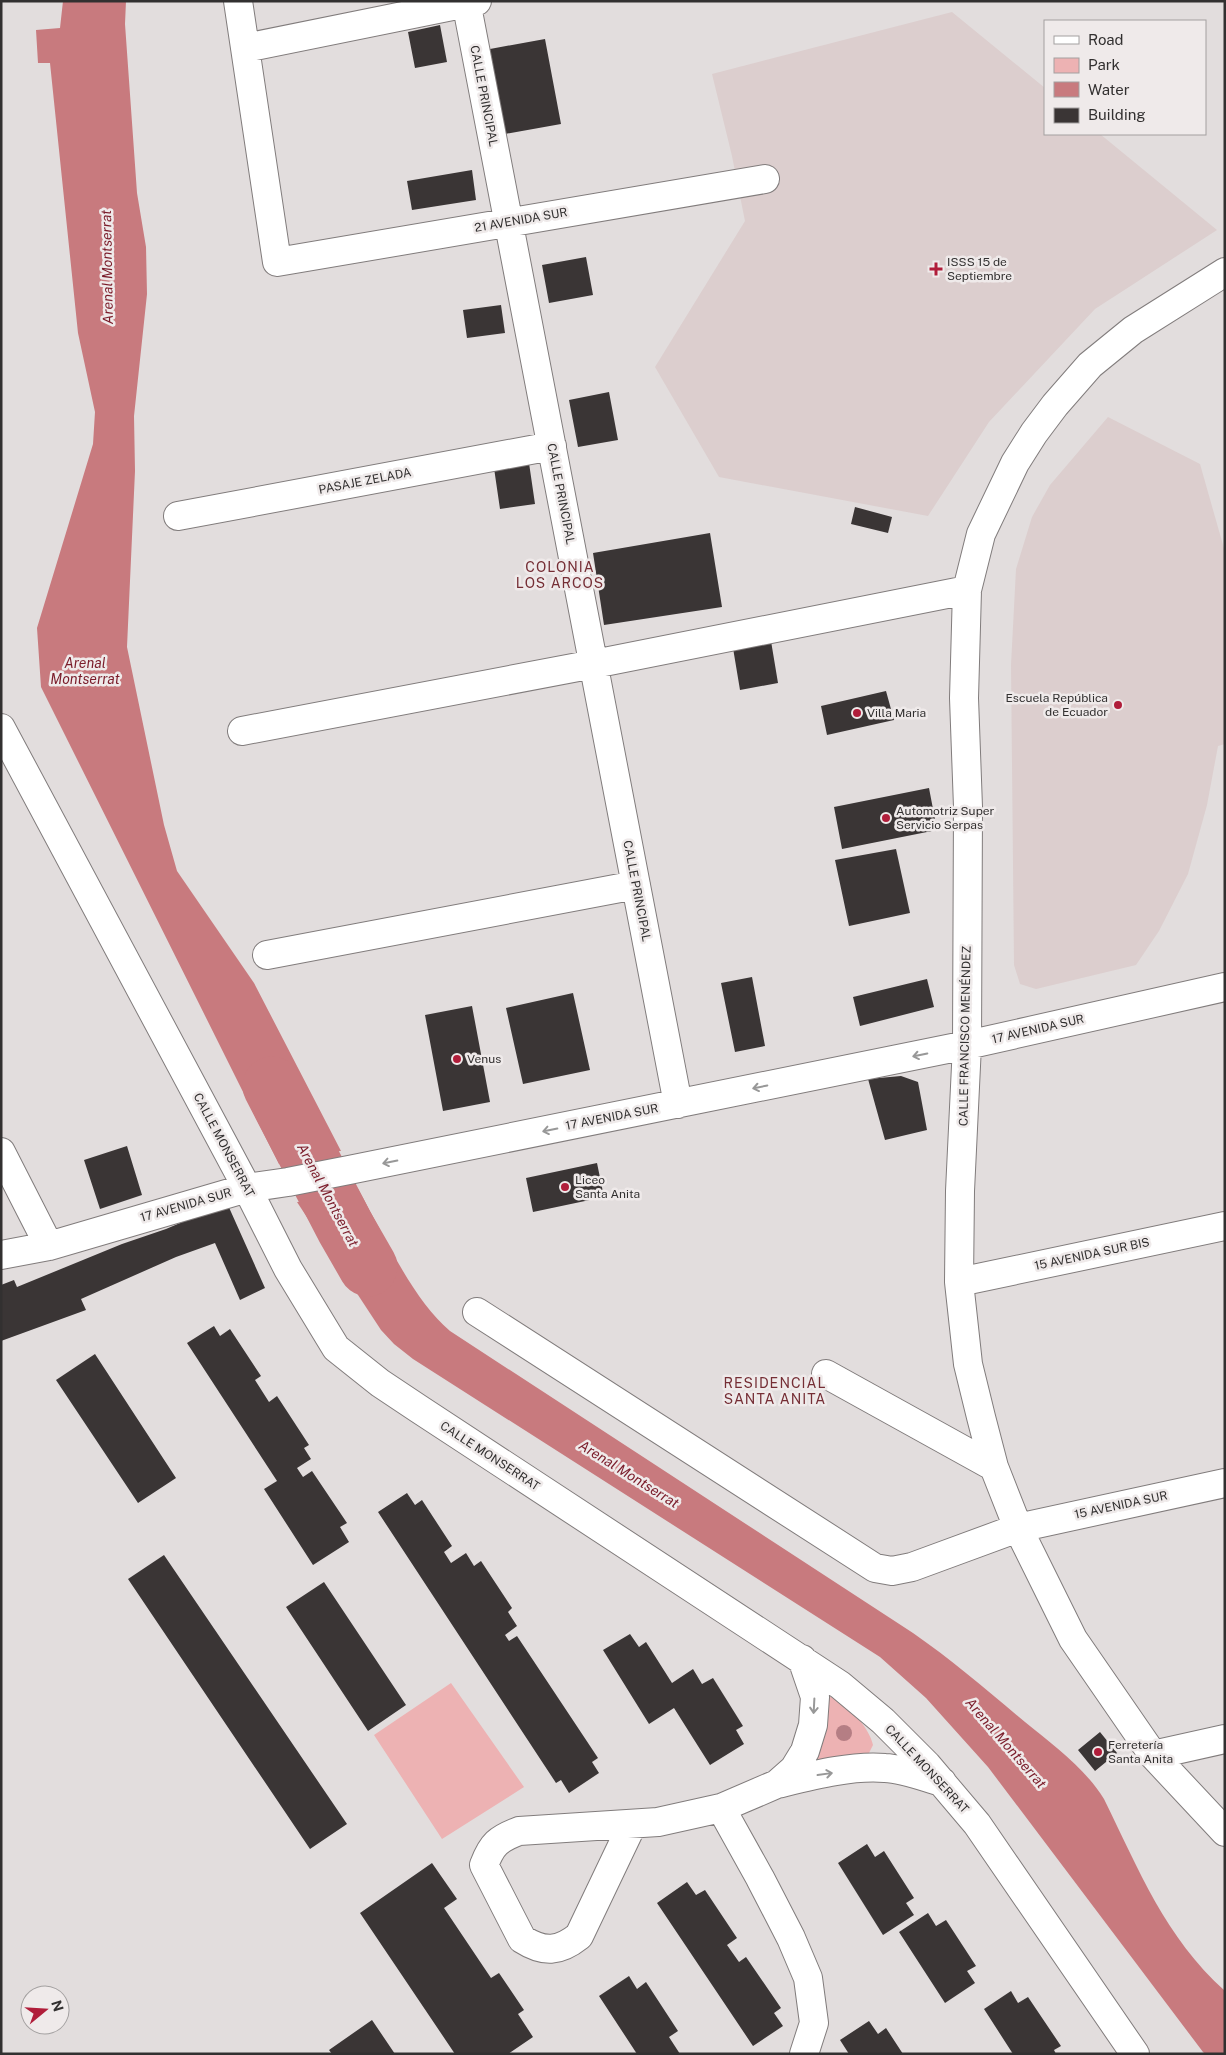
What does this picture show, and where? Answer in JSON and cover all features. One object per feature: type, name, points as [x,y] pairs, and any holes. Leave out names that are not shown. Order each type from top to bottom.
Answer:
[{"type":"street","points":[[238,1],[245,48],[470,2]]},
{"type":"street","name":"CALLE PRINCIPAL","points":[[470,2],[509,222],[678,1104]]},
{"type":"street","name":"21 AVENIDA SUR","points":[[245,48],[277,262],[765,179]]},
{"type":"street","name":"CALLE FRANCISCO MENÉNDEZ","points":[[1225,272],[1133,330],[1090,365],[1055,405],[1015,463],[981,534],[967,590],[964,698],[968,807],[968,1045],[960,1190],[959,1282],[968,1364],[994,1467],[1018,1528],[1072,1639],[1153,1755],[1225,1832]]},
{"type":"street","name":"PASAJE ZELADA","points":[[178,516],[552,446]]},
{"type":"street","points":[[242,731],[967,590]]},
{"type":"street","name":"CALLE MONSERRAT","points":[[1,728],[247,1188],[288,1269],[336,1348],[380,1383],[420,1410],[802,1659],[840,1685],[882,1721],[927,1765],[977,1824],[1135,2054]]},
{"type":"street","points":[[266,955],[636,885]]},
{"type":"street","name":"17 AVENIDA SUR","points":[[1,1255],[49,1246],[247,1188],[349,1170],[968,1045],[1225,987]]},
{"type":"street","points":[[1,1152],[49,1246]]},
{"type":"street","name":"15 AVENIDA SUR BIS","points":[[959,1282],[1225,1226]]},
{"type":"street","name":"15 AVENIDA SUR","points":[[477,1312],[875,1568],[892,1571],[912,1567],[1018,1528],[1225,1483]]},
{"type":"street","points":[[826,1374],[994,1467]]},
{"type":"street","points":[[777,1784],[794,1769],[805,1752],[813,1725],[815,1697],[802,1659]]},
{"type":"street","points":[[1153,1755],[1225,1739]]},
{"type":"street","points":[[632,1825],[579,1936],[569,1944],[545,1949],[533,1946],[522,1939],[484,1865],[490,1849],[503,1837],[519,1831],[658,1822],[722,1808],[777,1784],[813,1775],[856,1769],[885,1768],[942,1782]]},
{"type":"street","points":[[722,1808],[791,1938],[808,1978],[814,2023],[804,2054]]},
{"type":"shaded area","name":"ISSS 15 de Septiembre","points":[[952,12],[1044,87],[1044,135],[1101,135],[1217,230],[1095,309],[989,422],[928,516],[719,477],[655,367],[745,221],[732,156],[712,74]]},
{"type":"shaded area","name":"Escuela República de Ecuador","points":[[1108,417],[1200,464],[1225,552],[1225,744],[1218,746],[1207,805],[1188,874],[1159,931],[1136,965],[1036,989],[1020,984],[1014,965],[1011,665],[1016,569],[1032,517],[1050,485]]},
{"type":"green space","points":[[451,1683],[524,1787],[442,1839],[374,1735]]},
{"type":"green space","points":[[826,1696],[840,1702],[855,1714],[871,1738],[873,1745],[869,1753],[864,1756],[817,1762],[817,1756],[825,1734]]},
{"type":"water","name":"Arenal Montserrat","points":[[63,1],[126,1],[125,24],[137,193],[146,247],[147,294],[134,416],[135,471],[127,647],[164,825],[177,871],[254,983],[341,1151],[279,1164],[41,687],[37,628],[93,444],[95,412],[78,333],[50,63],[38,63],[36,30],[60,28]]},
{"type":"water","name":"Arenal Montserrat","points":[[358,1189],[411,1284],[436,1318],[450,1331],[913,1633],[970,1676],[1078,1767],[1104,1799],[1142,1877],[1170,1925],[1204,1970],[1225,1991],[1225,2054],[1205,2054],[1203,2052],[988,1767],[926,1698],[880,1657],[413,1359],[394,1344],[381,1330],[297,1202]]},
{"type":"pier","points":[[341,1151],[341,1153],[280,1166],[279,1164]]},
{"type":"pier","points":[[357,1187],[358,1189],[297,1202],[296,1200]]},
{"type":"building","points":[[440,25],[447,62],[415,68],[408,32]]},
{"type":"building","points":[[545,39],[561,124],[505,134],[490,49]]},
{"type":"building","points":[[472,170],[476,200],[412,210],[407,181]]},
{"type":"building","points":[[586,257],[593,295],[549,303],[542,265]]},
{"type":"building","points":[[501,305],[505,333],[467,338],[463,310]]},
{"type":"building","points":[[609,392],[618,440],[578,447],[569,400]]},
{"type":"building","points":[[529,463],[535,504],[500,509],[494,468]]},
{"type":"building","points":[[855,507],[892,517],[888,533],[851,524]]},
{"type":"building","points":[[710,533],[722,607],[604,625],[593,553]]},
{"type":"building","points":[[771,641],[778,683],[740,690],[733,648]]},
{"type":"building","name":"Villa Maria","points":[[886,691],[894,720],[827,735],[821,706]]},
{"type":"building","name":"Automotriz Super Servicio Serpas","points":[[929,788],[937,830],[842,849],[834,807]]},
{"type":"building","points":[[896,849],[910,913],[849,926],[835,860]]},
{"type":"building","points":[[752,977],[765,1046],[735,1052],[721,983]]},
{"type":"building","points":[[927,979],[934,1007],[860,1026],[853,997]]},
{"type":"building","points":[[573,993],[590,1070],[523,1084],[506,1008]]},
{"type":"building","name":"Venus","points":[[472,1006],[490,1102],[443,1111],[425,1015]]},
{"type":"building","points":[[901,1076],[918,1082],[927,1130],[885,1140],[868,1079]]},
{"type":"building","points":[[127,1146],[142,1195],[100,1209],[84,1160]]},
{"type":"building","name":"Liceo Santa Anita","points":[[597,1163],[604,1197],[533,1212],[526,1178]]},
{"type":"building","points":[[227,1203],[265,1288],[240,1300],[215,1243],[176,1257],[81,1299],[86,1310],[1,1341],[1,1285],[14,1280],[17,1287]]},
{"type":"building","points":[[214,1326],[220,1336],[230,1329],[261,1376],[255,1380],[269,1402],[277,1396],[309,1445],[304,1448],[311,1459],[297,1468],[303,1477],[312,1471],[347,1523],[340,1527],[349,1542],[313,1565],[264,1489],[277,1481],[187,1343]]},
{"type":"building","points":[[95,1354],[176,1478],[138,1503],[56,1380]]},
{"type":"building","points":[[407,1493],[415,1505],[422,1500],[452,1546],[444,1552],[451,1563],[466,1553],[474,1566],[481,1561],[512,1608],[508,1612],[517,1626],[505,1635],[509,1641],[517,1636],[598,1758],[592,1762],[599,1773],[569,1793],[561,1780],[556,1783],[378,1512]]},
{"type":"building","points":[[164,1555],[347,1824],[310,1849],[128,1579]]},
{"type":"building","points":[[324,1582],[406,1705],[368,1731],[286,1607]]},
{"type":"building","points":[[630,1634],[639,1647],[646,1642],[672,1683],[693,1669],[702,1684],[713,1678],[743,1726],[736,1730],[744,1744],[710,1765],[674,1708],[649,1724],[603,1650]]},
{"type":"building","name":"Ferretería Santa Anita","points":[[1100,1732],[1117,1753],[1095,1771],[1078,1750]]},
{"type":"building","points":[[867,1844],[875,1857],[884,1851],[914,1898],[906,1903],[914,1915],[883,1935],[838,1863]]},
{"type":"building","points":[[432,1863],[457,1899],[444,1908],[491,1978],[499,1973],[524,2010],[518,2014],[533,2037],[508,2054],[455,2054],[360,1913]]},
{"type":"building","points":[[687,1882],[696,1895],[705,1890],[737,1938],[727,1945],[739,1962],[746,1957],[781,2008],[774,2013],[783,2026],[753,2046],[657,1903]]},
{"type":"building","points":[[928,1913],[936,1926],[946,1920],[976,1966],[967,1971],[975,1983],[945,2003],[899,1932]]},
{"type":"building","points":[[629,1976],[637,1989],[646,1982],[678,2031],[669,2037],[680,2054],[637,2054],[599,1996]]},
{"type":"building","points":[[1011,1991],[1018,2003],[1028,1997],[1061,2046],[1054,2050],[1056,2054],[1013,2054],[984,2009]]},
{"type":"building","points":[[372,2020],[395,2054],[332,2054],[329,2050]]},
{"type":"building","points":[[869,2021],[878,2034],[886,2028],[903,2054],[849,2054],[840,2040]]},
{"type":"waterway","name":"Arenal Montserrat","points":[[272,1086],[345,1227],[368,1267]]},
{"type":"place","name":"ISSS 15 de Septiembre","points":[[936,269]]},
{"type":"place","name":"Escuela República de Ecuador","points":[[1118,705]]},
{"type":"place","name":"Villa Maria","points":[[857,713]]},
{"type":"place","name":"Automotriz Super Servicio Serpas","points":[[886,818]]},
{"type":"place","name":"Venus","points":[[457,1059]]},
{"type":"place","name":"Liceo Santa Anita","points":[[565,1187]]},
{"type":"place","name":"Ferretería Santa Anita","points":[[1098,1752]]},
{"type":"district","name":"COLONIA LOS ARCOS","points":[[560,576]]},
{"type":"district","name":"RESIDENCIAL SANTA ANITA","points":[[775,1392]]}]
